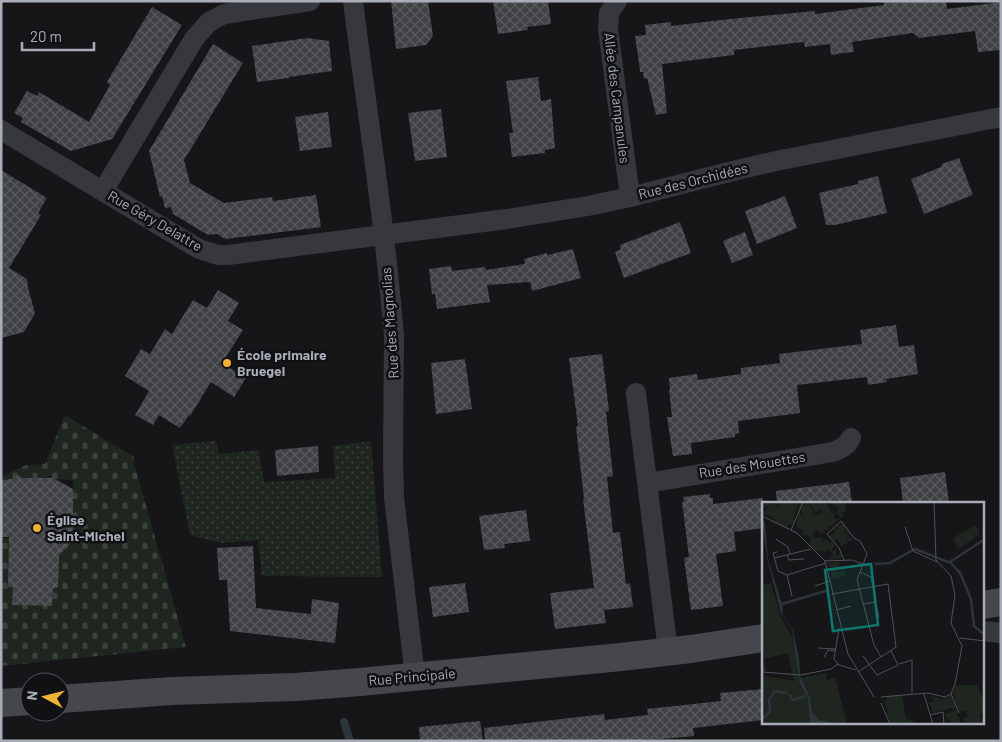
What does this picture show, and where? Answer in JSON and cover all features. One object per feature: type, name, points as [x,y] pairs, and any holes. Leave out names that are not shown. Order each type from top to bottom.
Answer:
[{"type":"street","points":[[103,191],[194,40],[209,22],[224,14],[310,1]]},
{"type":"street","name":"Rue des Magnolias","points":[[353,1],[394,336],[394,497],[415,677]]},
{"type":"street","name":"Allée des Campanules","points":[[617,1],[609,13],[608,29],[630,197]]},
{"type":"street","name":"Rue des Orchidées","points":[[383,235],[588,206],[781,160],[1001,117]]},
{"type":"street","name":"Rue Géry Delattre","points":[[1,130],[199,249],[218,255],[383,235]]},
{"type":"street","points":[[636,393],[668,651]]},
{"type":"street","name":"Rue des Mouettes","points":[[647,482],[833,452],[844,447],[851,438]]},
{"type":"street","points":[[984,605],[1001,602]]},
{"type":"street","points":[[984,631],[1001,633]]},
{"type":"street","name":"Rue Principale","points":[[70,698],[172,691],[296,687],[415,677],[692,649],[762,638]]},
{"type":"street","points":[[1,703],[20,702]]},
{"type":"green space","points":[[65,415],[134,457],[134,463],[186,647],[1,666],[1,538],[12,538],[9,552],[8,587],[13,587],[12,605],[52,606],[53,589],[58,587],[59,539],[70,538],[74,540],[73,518],[75,518],[75,515],[73,515],[73,480],[49,479],[51,477],[49,475],[47,478],[21,478],[19,475],[18,479],[1,479],[1,477],[26,465],[45,464]]},
{"type":"green space","points":[[216,441],[219,454],[259,450],[264,482],[335,478],[333,446],[371,441],[382,577],[262,576],[258,540],[221,543],[190,535],[172,445]]},
{"type":"building","points":[[391,1],[428,1],[433,36],[426,45],[396,49]]},
{"type":"building","points":[[493,1],[548,1],[551,24],[527,27],[528,30],[498,34]]},
{"type":"building","points":[[883,1],[946,1],[947,9],[1001,2],[1001,50],[978,52],[975,31],[919,38],[913,33],[852,42],[854,52],[831,55],[830,44],[805,47],[804,42],[734,50],[734,55],[662,64],[667,113],[656,115],[647,78],[644,79],[643,72],[640,72],[635,36],[646,35],[645,25],[671,22],[671,26],[815,11],[815,14],[884,5]]},
{"type":"building","points":[[152,7],[182,25],[112,139],[71,151],[21,122],[23,118],[14,113],[27,91],[37,96],[39,92],[89,122],[110,85],[107,82]]},
{"type":"building","points":[[307,38],[329,41],[332,71],[257,82],[252,46]]},
{"type":"building","points":[[213,44],[243,63],[184,160],[190,183],[224,203],[272,197],[273,201],[316,195],[321,227],[225,239],[217,234],[208,235],[173,214],[171,207],[165,208],[162,196],[160,197],[149,151]]},
{"type":"building","points":[[538,77],[541,101],[551,99],[555,148],[545,150],[545,153],[512,157],[509,133],[513,133],[506,81]]},
{"type":"building","points":[[441,109],[447,157],[415,161],[408,113]]},
{"type":"building","points":[[328,112],[332,147],[300,151],[295,117]]},
{"type":"building","points":[[959,158],[973,195],[924,214],[911,179]]},
{"type":"building","points":[[1,170],[47,198],[38,213],[41,215],[9,268],[27,279],[35,313],[24,332],[1,338]]},
{"type":"building","points":[[878,176],[887,213],[835,225],[826,225],[819,193],[858,184],[858,181]]},
{"type":"building","points":[[785,196],[797,228],[757,244],[745,211]]},
{"type":"building","points":[[680,222],[691,253],[624,278],[615,252],[621,249],[620,245]]},
{"type":"building","points":[[745,232],[753,255],[732,263],[723,241]]},
{"type":"building","points":[[573,249],[581,278],[532,291],[530,282],[487,285],[490,302],[437,309],[435,294],[432,294],[429,269],[451,266],[452,271],[485,267],[486,270],[525,264],[524,259]]},
{"type":"building","points":[[218,290],[239,303],[228,321],[243,330],[222,363],[246,378],[234,397],[211,382],[190,416],[180,428],[159,415],[153,425],[135,415],[149,391],[125,376],[141,349],[150,354],[165,329],[172,334],[193,300],[207,308]]},
{"type":"building","points":[[896,325],[899,347],[914,345],[918,374],[886,379],[887,382],[868,385],[867,377],[797,385],[800,413],[738,421],[739,433],[735,434],[735,437],[691,443],[692,454],[673,456],[667,417],[672,417],[669,378],[697,374],[698,380],[741,374],[741,368],[780,363],[779,354],[862,344],[860,330]]},
{"type":"building","points":[[602,354],[609,411],[606,412],[613,476],[607,477],[613,533],[620,532],[626,584],[630,583],[633,607],[604,610],[606,623],[555,629],[550,593],[594,588],[583,499],[576,427],[578,426],[569,358]]},
{"type":"building","points":[[465,359],[472,409],[436,414],[431,363]]},
{"type":"building","points":[[318,446],[319,472],[277,476],[275,450]]},
{"type":"building","points":[[945,472],[949,502],[903,502],[900,478]]},
{"type":"building","name":"Église Saint-Michel","points":[[19,475],[21,478],[53,478],[73,489],[73,515],[75,515],[72,542],[59,555],[58,587],[53,589],[52,606],[12,605],[13,587],[8,587],[9,537],[1,537],[1,480],[12,479]]},
{"type":"building","points":[[849,482],[852,502],[777,502],[776,491]]},
{"type":"building","points":[[710,494],[710,498],[713,498],[713,504],[763,498],[762,528],[734,532],[736,551],[716,554],[723,606],[691,610],[684,558],[689,557],[683,497]]},
{"type":"building","points":[[526,510],[530,541],[504,544],[505,548],[484,550],[479,516]]},
{"type":"building","points":[[253,546],[256,608],[311,614],[312,599],[339,603],[335,643],[230,631],[227,580],[219,580],[217,548]]},
{"type":"building","points":[[465,583],[469,612],[433,617],[429,587]]},
{"type":"building","points":[[762,689],[762,720],[693,728],[694,736],[651,740],[485,741],[484,728],[604,714],[605,720],[648,715],[647,709],[721,701],[720,693]]},
{"type":"building","points":[[480,721],[483,741],[420,741],[419,727]]},
{"type":"waterway","points":[[344,722],[350,741]]},
{"type":"place","name":"École primaire Bruegel","points":[[227,363]]},
{"type":"place","name":"Église Saint-Michel","points":[[37,528]]}]
